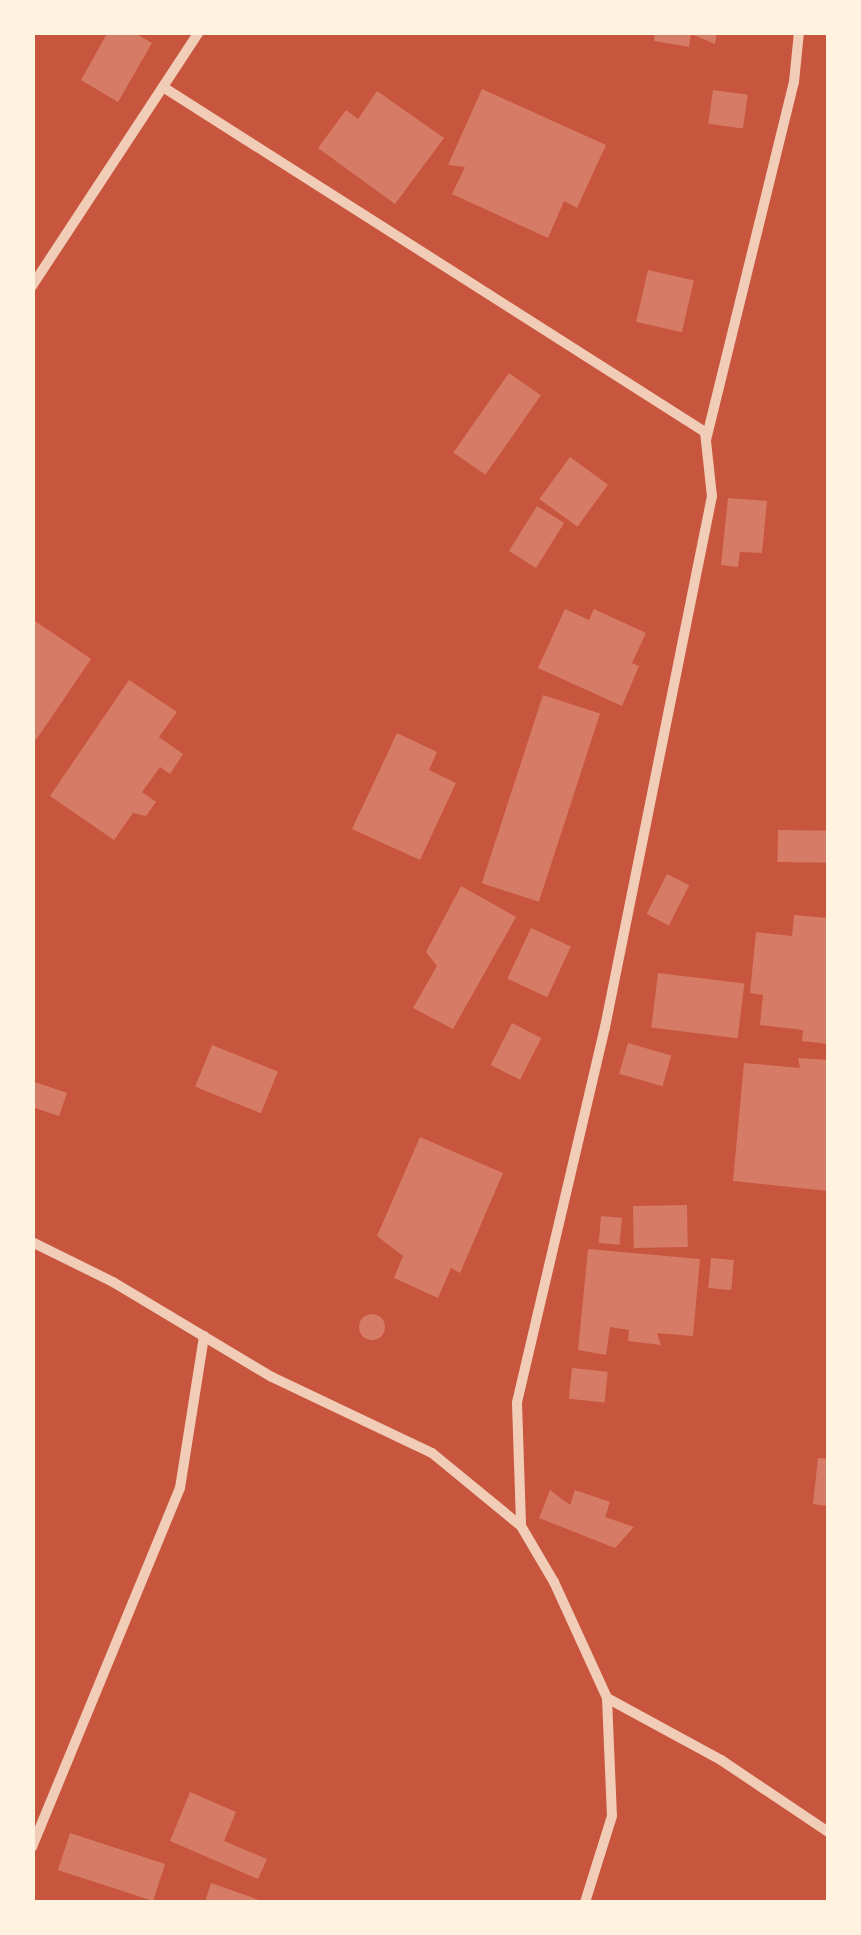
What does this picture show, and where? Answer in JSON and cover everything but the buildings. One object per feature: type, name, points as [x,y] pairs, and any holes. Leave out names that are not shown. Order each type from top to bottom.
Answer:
[{"type":"street","points":[[32,286],[199,32]]},
{"type":"street","points":[[706,441],[794,82],[799,32]]},
{"type":"street","points":[[163,87],[705,432],[712,496],[606,1028],[517,1403],[521,1526]]},
{"type":"street","points":[[32,1242],[113,1282],[272,1376],[432,1453],[521,1526],[554,1582],[606,1698],[612,1816],[585,1902]]},
{"type":"street","points":[[32,1846],[180,1488],[204,1336]]},
{"type":"street","points":[[606,1698],[721,1760],[828,1832]]}]
